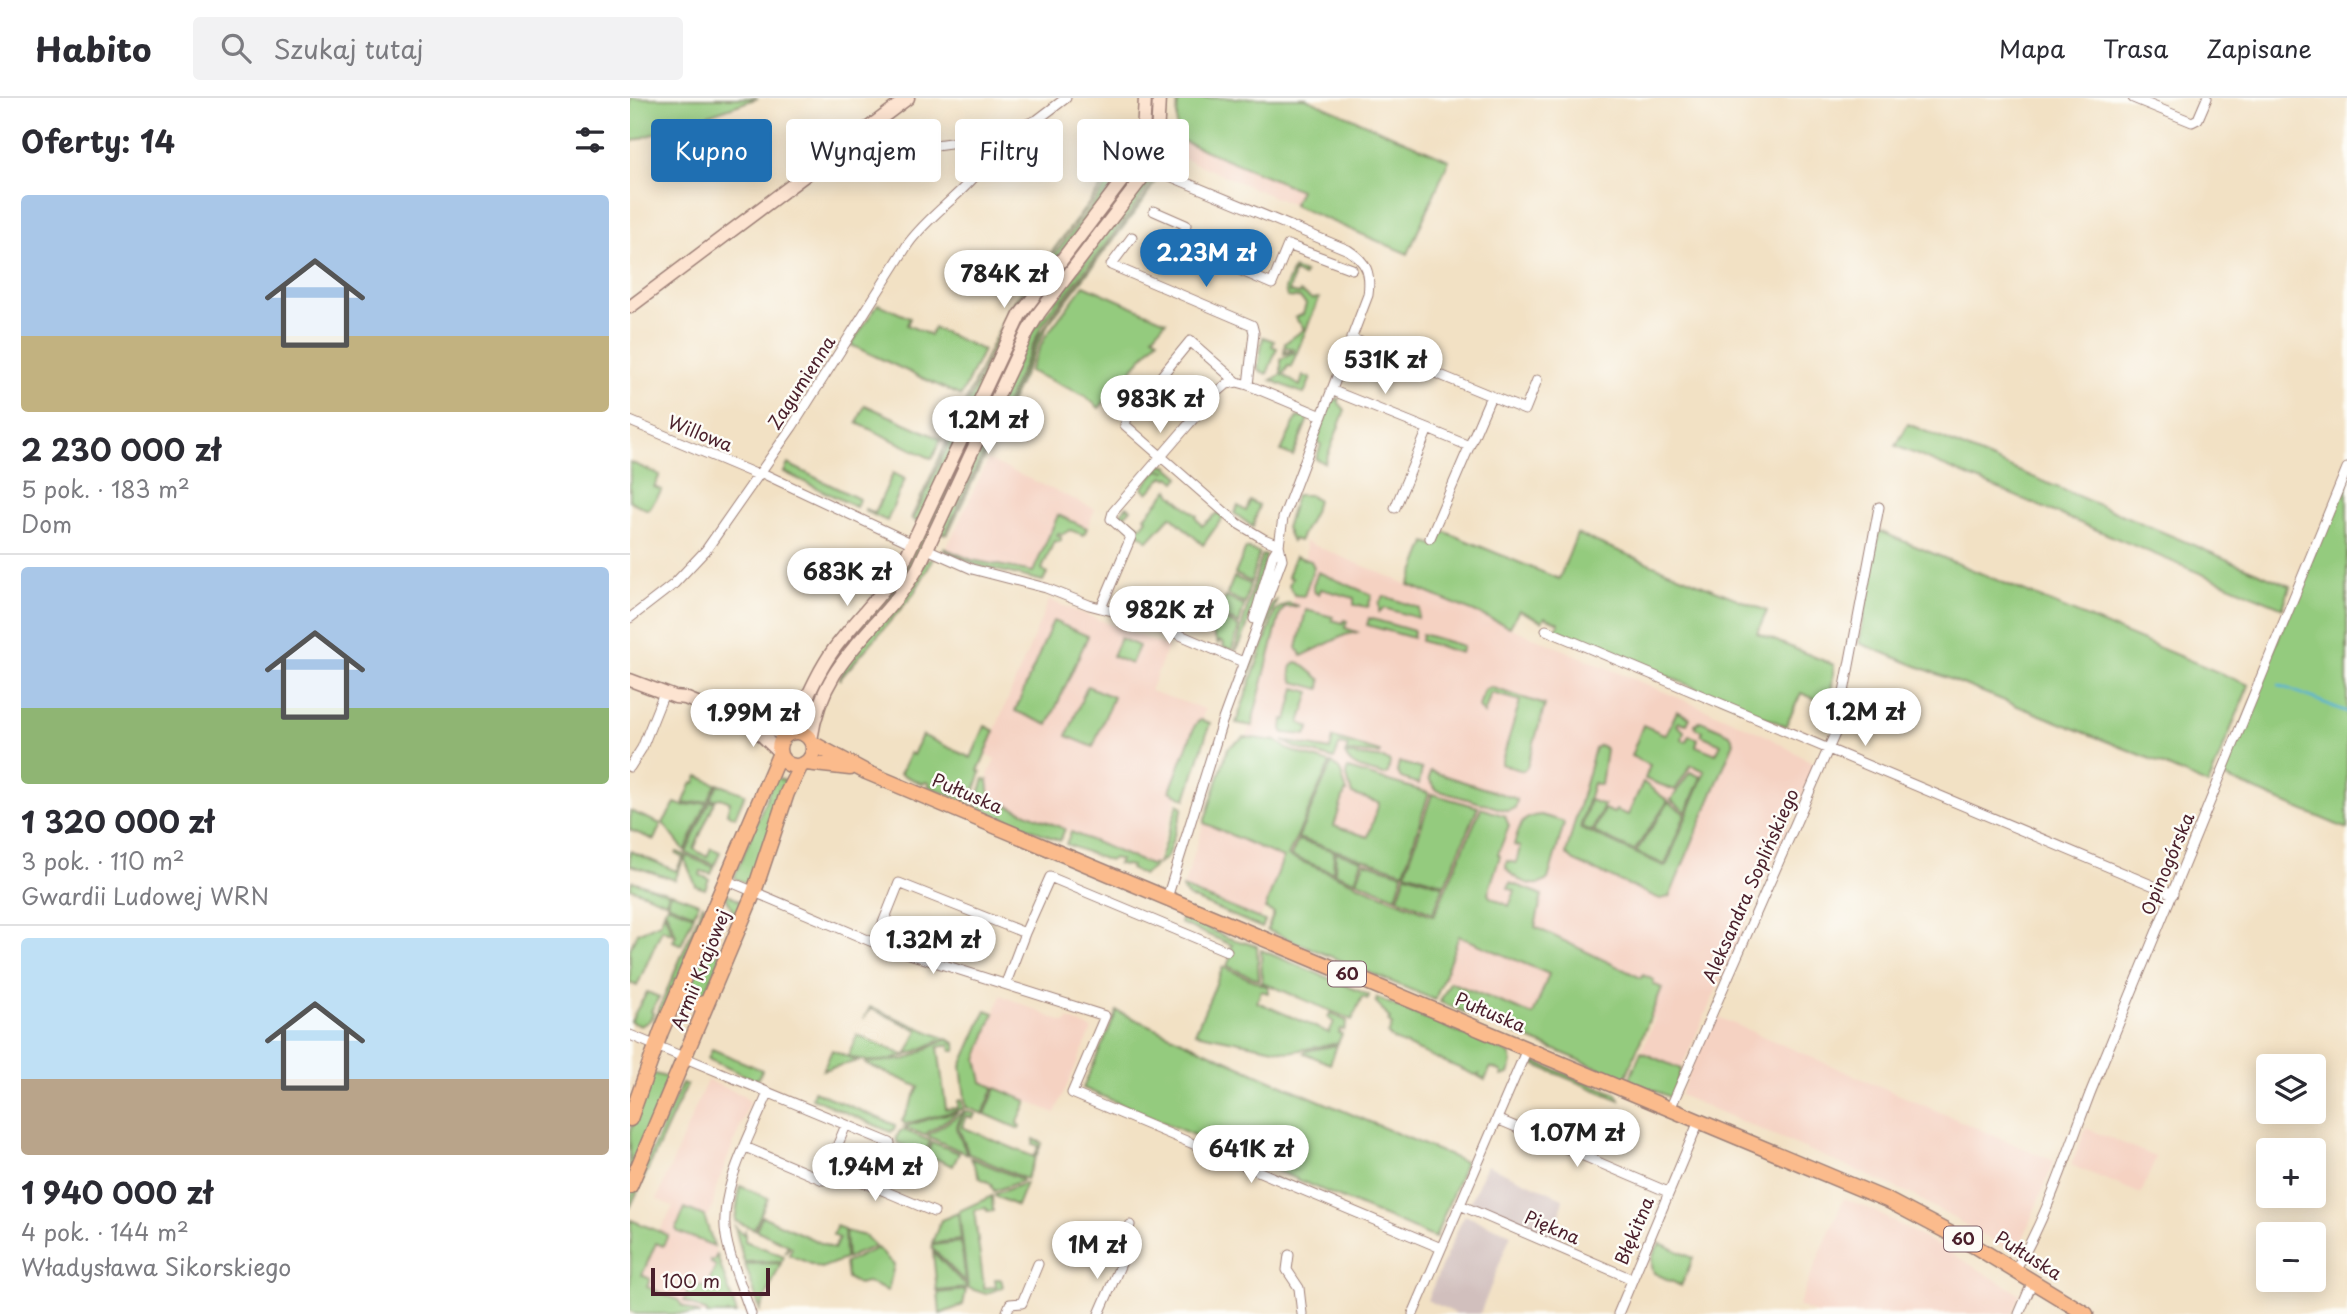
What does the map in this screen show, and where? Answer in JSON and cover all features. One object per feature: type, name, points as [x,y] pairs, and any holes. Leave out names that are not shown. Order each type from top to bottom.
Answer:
[{"type":"main road","points":[[880,119],[908,98]]},
{"type":"main road","points":[[779,753],[779,743],[789,733],[820,670],[896,575],[1020,315],[1130,170],[1143,134],[1144,98]]},
{"type":"main road","points":[[1159,98],[1159,119]]},
{"type":"main road","points":[[630,307],[797,182]]},
{"type":"main road","points":[[751,725],[788,764],[804,764],[813,752],[811,742],[819,701],[844,658],[902,592],[927,549],[1028,331],[1140,182]]},
{"type":"main road","points":[[630,672],[685,698]]},
{"type":"main road","points":[[630,680],[685,698],[751,725],[805,734],[811,742]]},
{"type":"main road","name":"Pułtuska","points":[[811,742],[866,772],[1904,1207],[2086,1314]]},
{"type":"main road","name":"Armii Krajowej","points":[[630,1119],[655,1046],[779,753]]},
{"type":"main road","name":"Pułtuska","points":[[804,764],[841,765],[866,772]]},
{"type":"main road","name":"Armii Krajowej","points":[[630,1186],[754,892],[787,793],[804,764]]},
{"type":"main road","points":[[679,989],[685,1000],[692,1004],[707,1002]]},
{"type":"street","points":[[1038,119],[1066,98]]},
{"type":"street","points":[[2133,98],[2192,122],[2198,119],[2207,98]]},
{"type":"street","name":"Zagumienna","points":[[630,618],[674,584],[693,565],[808,402],[918,230],[968,182]]},
{"type":"street","points":[[1167,898],[1243,662],[1256,608],[1273,555],[1279,545],[1283,518],[1368,295],[1369,276],[1366,265],[1348,250],[1184,182]]},
{"type":"street","points":[[1154,211],[1186,225],[1177,243],[1272,284],[1296,228]]},
{"type":"street","points":[[1132,237],[1111,265],[1251,325],[1254,333],[1248,385]]},
{"type":"street","points":[[1288,246],[1352,270]]},
{"type":"street","points":[[1352,338],[1525,410],[1537,380]]},
{"type":"street","points":[[1279,545],[1237,523],[1125,425],[1127,418],[1190,341],[1237,382],[1322,416]]},
{"type":"street","points":[[1101,608],[1131,537],[1111,519],[1113,512],[1214,395],[1227,384],[1237,382]]},
{"type":"street","points":[[1331,390],[1469,446]]},
{"type":"street","points":[[1430,538],[1491,396]]},
{"type":"street","name":"Willowa","points":[[630,421],[759,473],[913,544]]},
{"type":"street","points":[[1395,508],[1428,429]]},
{"type":"street","name":"Opinogórska","points":[[2015,1270],[2023,1258],[2053,1189],[2347,468]]},
{"type":"street","name":"Aleksandra Soplińskiego","points":[[1670,1109],[1830,750],[1840,718],[1879,507]]},
{"type":"street","points":[[927,549],[972,569],[1045,588],[1155,623],[1243,662]]},
{"type":"street","points":[[1546,631],[2173,894]]},
{"type":"street","points":[[630,767],[642,748],[664,693]]},
{"type":"street","points":[[1006,983],[1050,877],[1227,951]]},
{"type":"street","points":[[726,880],[875,943],[1105,1016],[1072,1093],[1441,1248]]},
{"type":"street","points":[[875,943],[898,883],[1025,933]]},
{"type":"street","points":[[630,1035],[890,1143]]},
{"type":"street","points":[[1413,1314],[1527,1049]]},
{"type":"street","points":[[751,1314],[726,1237],[724,1222],[726,1198],[768,1093]]},
{"type":"street","points":[[1497,1119],[1668,1192]]},
{"type":"street","name":"Błękitna","points":[[1618,1314],[1699,1121]]},
{"type":"street","points":[[746,1147],[822,1180],[846,1125]]},
{"type":"street","points":[[828,1167],[934,1212]]},
{"type":"street","name":"Piękna","points":[[1461,1205],[1632,1279]]},
{"type":"street","points":[[1099,1314],[1123,1259],[1119,1251],[1130,1225]]},
{"type":"street","points":[[1289,1255],[1287,1270],[1299,1287],[1302,1314]]},
{"type":"street","points":[[1006,1314],[1010,1304],[1022,1303],[1038,1264]]},
{"type":"street","points":[[2019,1314],[2033,1281]]},
{"type":"shaded area","points":[[1189,143],[1301,190],[1293,205],[1189,161]]},
{"type":"shaded area","points":[[988,460],[1095,509],[1087,528],[1058,516],[1033,572],[972,560],[946,549]]},
{"type":"shaded area","points":[[1304,541],[1729,719],[1767,736],[1816,765],[1681,1069],[1641,1052],[1655,1018],[1549,974],[1533,1015],[1443,979],[1441,978],[1458,936],[1283,863],[1260,920],[1183,888],[1204,823],[1284,857],[1238,740],[1247,735],[1249,726],[1245,718],[1283,606],[1291,604],[1294,595],[1289,585],[1296,562],[1305,559]]},
{"type":"shaded area","points":[[1049,600],[1168,647],[1150,691],[1205,709],[1155,864],[1151,865],[990,798],[988,775],[995,759],[985,754]]},
{"type":"shaded area","points":[[1001,995],[1065,1023],[1068,1019],[1092,1029],[1055,1113],[982,1082],[977,1059]]},
{"type":"shaded area","points":[[1713,1015],[2054,1161],[2021,1244],[2007,1249],[1909,1193],[1680,1095]]},
{"type":"shaded area","points":[[707,1080],[743,1095],[750,1102],[716,1188],[713,1206],[709,1215],[704,1216],[737,1314],[641,1314],[630,1284],[673,1207],[657,1199]]},
{"type":"shaded area","points":[[2086,1128],[2156,1157],[2141,1194],[2071,1165]]},
{"type":"shaded area","points":[[1487,1165],[1563,1198],[1556,1240],[1470,1203]]},
{"type":"shaded area","points":[[1844,1198],[1946,1250],[2020,1294],[2012,1314],[1817,1314],[1798,1306]]},
{"type":"shaded area","points":[[1464,1215],[1511,1234],[1480,1314],[1457,1314],[1427,1300]]},
{"type":"green space","points":[[630,98],[758,98],[697,119],[651,119],[651,135],[630,142]]},
{"type":"green space","points":[[1178,98],[1306,98],[1449,160],[1408,254],[1293,205],[1300,190],[1189,143],[1189,119],[1177,119]]},
{"type":"green space","points":[[1106,182],[1009,309],[911,519],[1009,308]]},
{"type":"green space","points":[[1110,182],[1115,182],[1026,298],[918,522],[913,520],[1012,310]]},
{"type":"green space","points":[[1120,182],[1134,182],[1044,298],[932,528],[927,526],[1021,322]]},
{"type":"green space","points":[[1145,182],[1151,182],[1041,327],[945,534],[939,532],[1032,332]]},
{"type":"green space","points":[[1154,182],[1142,203],[1048,324],[947,535],[1040,334]]},
{"type":"green space","points":[[1293,269],[1305,273],[1303,277],[1294,272],[1289,292],[1300,292],[1312,299],[1319,298],[1291,367],[1288,366],[1283,375],[1300,386],[1303,376],[1311,378],[1304,394],[1271,380],[1281,375],[1281,359],[1294,353],[1294,349],[1287,347],[1286,353],[1291,349],[1292,352],[1284,354],[1285,343],[1303,330],[1295,318],[1303,314],[1306,304],[1300,298],[1287,297],[1285,289]]},
{"type":"green space","points":[[1084,285],[1166,321],[1153,336],[1158,339],[1099,408],[1084,395],[1029,371],[1045,337]]},
{"type":"green space","points":[[878,304],[910,318],[907,325],[930,335],[934,328],[983,350],[961,396],[851,345]]},
{"type":"green space","points":[[1263,337],[1274,341],[1272,346],[1277,348],[1267,374],[1258,368]]},
{"type":"green space","points":[[1339,398],[1339,403],[1345,410],[1325,463],[1316,459],[1321,445],[1317,441],[1331,402]]},
{"type":"green space","points":[[865,405],[941,439],[932,459],[857,423]]},
{"type":"green space","points":[[1304,411],[1310,414],[1293,456],[1281,451],[1297,417],[1301,418]]},
{"type":"green space","points":[[1908,424],[2290,586],[2283,608],[1896,446]]},
{"type":"green space","points":[[630,462],[660,475],[654,487],[662,490],[648,510],[630,501]]},
{"type":"green space","points":[[788,464],[859,499],[856,507],[784,472]]},
{"type":"green space","points":[[1160,465],[1167,466],[1180,477],[1176,482],[1164,476],[1148,493],[1142,488],[1157,470],[1167,471],[1155,469]]},
{"type":"green space","points":[[2347,472],[2347,829],[2221,776]]},
{"type":"green space","points":[[893,473],[905,479],[887,521],[865,509],[875,513]]},
{"type":"green space","points":[[1169,489],[1172,495],[1197,516],[1202,526],[1217,513],[1223,517],[1203,545],[1171,516],[1148,541],[1121,520],[1121,513],[1127,506],[1131,509],[1124,516],[1141,527],[1147,519],[1145,517]]},
{"type":"green space","points":[[1296,495],[1309,495],[1317,499],[1314,512],[1299,541],[1294,539],[1292,542],[1286,528]]},
{"type":"green space","points":[[1250,501],[1259,505],[1253,527],[1234,513],[1238,506],[1246,511]]},
{"type":"green space","points":[[1058,515],[1087,528],[1084,535],[1070,530],[1063,534],[1058,533],[1061,540],[1054,541],[1042,569],[1047,573],[1043,581],[976,565],[944,550],[972,560],[1033,572]]},
{"type":"green space","points":[[924,530],[929,533],[909,576],[837,661],[816,697],[810,717],[805,715],[819,683],[840,648],[900,578]]},
{"type":"green space","points":[[1443,531],[1559,579],[1577,534],[1767,611],[1757,633],[1834,665],[1830,705],[1801,693],[1786,726],[1556,630],[1559,623],[1545,617],[1542,621],[1519,610],[1510,627],[1409,585],[1426,542],[1437,546]]},
{"type":"green space","points":[[1879,531],[2249,685],[2208,785],[2146,757],[1859,643]]},
{"type":"green space","points":[[1246,548],[1259,553],[1251,582],[1235,574]]},
{"type":"green space","points":[[1262,555],[1266,556],[1253,607],[1244,636],[1235,651]]},
{"type":"green space","points":[[1295,556],[1311,561],[1314,567],[1304,596],[1294,595],[1289,585],[1292,578],[1288,577]]},
{"type":"green space","points":[[934,558],[913,595],[839,680],[847,662],[927,560]]},
{"type":"green space","points":[[1318,572],[1372,595],[1368,607],[1354,605],[1354,598],[1321,589],[1319,594],[1315,593],[1313,586]]},
{"type":"green space","points":[[1234,577],[1250,584],[1245,604],[1227,594]]},
{"type":"green space","points":[[1384,596],[1419,608],[1418,618],[1384,608],[1379,612],[1379,603]]},
{"type":"green space","points":[[1226,597],[1244,606],[1239,624],[1218,614]]},
{"type":"green space","points":[[1277,599],[1246,683],[1243,682],[1271,605]]},
{"type":"green space","points":[[1288,603],[1299,606],[1285,607],[1280,614],[1253,726],[1236,723],[1276,610]]},
{"type":"green space","points":[[1306,610],[1333,617],[1332,620],[1343,623],[1344,620],[1347,621],[1345,628],[1357,632],[1302,656],[1297,648]]},
{"type":"green space","points":[[1217,616],[1239,627],[1232,650],[1223,647],[1224,643],[1219,641],[1218,644],[1211,630]]},
{"type":"green space","points":[[1369,618],[1414,631],[1413,638],[1367,625]]},
{"type":"green space","points":[[1053,621],[1088,636],[1048,725],[1015,711]]},
{"type":"green space","points":[[1422,634],[1463,646],[1461,653],[1421,641]]},
{"type":"green space","points":[[1120,638],[1139,646],[1131,664],[1112,656]]},
{"type":"green space","points":[[1296,662],[1321,680],[1320,689],[1294,682],[1291,671]]},
{"type":"green space","points":[[1087,686],[1113,697],[1093,747],[1067,736]]},
{"type":"green space","points":[[1490,687],[1545,705],[1527,767],[1523,771],[1501,764],[1520,701],[1491,693],[1484,714],[1479,707],[1484,690]]},
{"type":"green space","points":[[1295,688],[1310,692],[1300,723],[1310,727],[1306,735],[1284,733],[1282,729]]},
{"type":"green space","points":[[1677,711],[1690,718],[1687,724],[1679,722],[1677,725],[1684,731],[1682,740],[1686,742],[1689,735],[1698,739],[1696,746],[1716,754],[1721,744],[1701,735],[1703,731],[1696,729],[1695,724],[1701,721],[1730,734],[1734,742],[1671,893],[1669,897],[1660,899],[1574,861],[1566,854],[1595,748],[1600,745],[1606,749],[1601,785],[1593,783],[1580,828],[1666,867],[1705,771],[1691,765],[1675,790],[1645,779],[1650,765],[1631,756],[1643,725],[1666,735]]},
{"type":"green space","points":[[1200,720],[1210,723],[1186,799],[1170,791],[1195,725]]},
{"type":"green space","points":[[985,726],[995,731],[978,771],[981,772],[970,804],[928,786],[929,783],[923,784],[900,774],[922,735],[971,758]]},
{"type":"green space","points":[[1244,737],[1276,741],[1289,750],[1330,763],[1288,856],[1434,916],[1481,808],[1505,816],[1509,826],[1498,854],[1500,856],[1488,893],[1490,897],[1509,906],[1515,891],[1508,888],[1510,883],[1542,895],[1535,927],[1641,978],[1643,975],[1654,980],[1653,984],[1662,988],[1625,1079],[1440,1002],[1450,982],[1533,1015],[1549,974],[1459,936],[1435,1000],[1267,930],[1274,913],[1265,909],[1283,858],[1204,823],[1228,748]]},
{"type":"green space","points":[[1333,738],[1380,752],[1346,752],[1348,746],[1340,744],[1334,759],[1296,748],[1283,741],[1330,750]]},
{"type":"green space","points":[[1345,754],[1385,759],[1390,762],[1388,773],[1384,775],[1362,769],[1351,763]]},
{"type":"green space","points":[[1399,762],[1422,769],[1419,784],[1401,778],[1397,771]]},
{"type":"green space","points":[[1332,763],[1340,770],[1347,792],[1334,826],[1368,837],[1379,803],[1352,794],[1346,773],[1348,769],[1429,793],[1404,872],[1298,838]]},
{"type":"green space","points":[[1430,771],[1514,798],[1517,800],[1515,808],[1508,811],[1436,790],[1429,779]]},
{"type":"green space","points":[[1690,772],[1701,777],[1686,812],[1671,800]]},
{"type":"green space","points":[[698,776],[716,784],[708,801],[683,804],[692,782],[695,783]]},
{"type":"green space","points":[[775,777],[787,782],[750,885],[734,878]]},
{"type":"green space","points":[[984,779],[988,780],[990,798],[1065,829],[1060,841],[975,806]]},
{"type":"green space","points":[[1643,782],[1668,801],[1634,851],[1594,832],[1604,809],[1628,815]]},
{"type":"green space","points":[[718,784],[745,794],[735,817],[727,813],[730,802],[721,798],[710,800]]},
{"type":"green space","points":[[1432,794],[1478,807],[1445,884],[1406,872]]},
{"type":"green space","points":[[1590,800],[1604,805],[1592,831],[1582,827]]},
{"type":"green space","points":[[715,801],[694,849],[707,857],[711,848],[720,852],[715,865],[686,853],[709,802]]},
{"type":"green space","points":[[707,802],[685,851],[663,823],[675,803],[683,806]]},
{"type":"green space","points":[[1669,802],[1685,814],[1665,865],[1636,852]]},
{"type":"green space","points":[[1178,804],[1183,807],[1167,857],[1158,864]]},
{"type":"green space","points":[[630,811],[661,824],[654,840],[630,830]]},
{"type":"green space","points":[[1541,815],[1564,824],[1548,879],[1531,884],[1519,880],[1506,867],[1507,861],[1516,863],[1520,847],[1514,845],[1522,824],[1529,818]]},
{"type":"green space","points":[[1071,832],[1150,865],[1155,864],[1154,867],[1143,875],[1130,869],[1131,866],[1118,864],[1120,860],[1114,858],[1109,861],[1066,844]]},
{"type":"green space","points":[[1298,840],[1334,851],[1333,872],[1291,856]]},
{"type":"green space","points":[[630,851],[676,871],[683,858],[676,854],[677,852],[685,855],[675,880],[630,865]]},
{"type":"green space","points":[[1336,852],[1362,860],[1355,881],[1335,873]]},
{"type":"green space","points":[[687,856],[714,867],[711,874],[701,871],[700,875],[709,879],[705,889],[696,886],[685,860]]},
{"type":"green space","points":[[1364,862],[1403,874],[1396,897],[1357,881]]},
{"type":"green space","points":[[1406,874],[1444,886],[1433,913],[1398,898]]},
{"type":"green space","points":[[632,881],[669,893],[666,902],[630,888]]},
{"type":"green space","points":[[1183,888],[1265,921],[1262,928],[1189,897]]},
{"type":"green space","points":[[671,893],[699,903],[694,914],[667,903]]},
{"type":"green space","points":[[726,893],[744,904],[702,1000],[688,995],[701,953],[720,954],[736,917]]},
{"type":"green space","points":[[667,905],[694,915],[681,945],[673,941],[676,935],[665,909]]},
{"type":"green space","points":[[703,905],[707,910],[660,1024],[654,1021]]},
{"type":"green space","points":[[664,912],[673,934],[662,929],[637,986],[630,983],[630,949],[637,933],[660,923]]},
{"type":"green space","points":[[1182,916],[1228,938],[1257,946],[1259,980],[1227,966],[1233,951],[1230,950],[1232,945],[1180,923]]},
{"type":"green space","points":[[1261,950],[1369,995],[1368,999],[1362,997],[1352,1020],[1262,982]]},
{"type":"green space","points":[[1223,967],[1268,987],[1268,993],[1261,991],[1257,1002],[1329,1033],[1334,1022],[1328,1018],[1330,1013],[1347,1021],[1344,1030],[1340,1029],[1339,1033],[1342,1034],[1338,1043],[1289,1052],[1195,1033]]},
{"type":"green space","points":[[647,992],[659,997],[651,1011],[653,1013],[650,1020],[641,1026],[631,1022]]},
{"type":"green space","points":[[1377,998],[1508,1053],[1511,1060],[1509,1074],[1502,1076],[1502,1072],[1491,1067],[1485,1080],[1478,1076],[1479,1074],[1475,1075],[1394,1040],[1388,1035],[1392,1025],[1388,1021],[1390,1019],[1376,1002]]},
{"type":"green space","points":[[870,1007],[944,1038],[907,1055],[918,1030],[870,1008],[864,1019]]},
{"type":"green space","points":[[986,1010],[994,1013],[977,1059],[982,1082],[994,1087],[983,1114],[966,1107],[961,1066]]},
{"type":"green space","points":[[1117,1011],[1268,1079],[1465,1162],[1435,1238],[1083,1088]]},
{"type":"green space","points":[[857,1035],[905,1055],[872,1061],[848,1056]]},
{"type":"green space","points":[[947,1039],[955,1043],[956,1051],[951,1051],[950,1045],[938,1047],[946,1109],[958,1108],[958,1101],[962,1100],[963,1109],[905,1124],[902,1121],[919,1087],[864,1063],[907,1059]]},
{"type":"green space","points":[[1337,1045],[1330,1064],[1304,1053],[1306,1051]]},
{"type":"green space","points":[[712,1049],[762,1070],[757,1081],[708,1059]]},
{"type":"green space","points":[[832,1050],[858,1061],[823,1070]]},
{"type":"green space","points":[[1641,1052],[1681,1069],[1672,1098],[1629,1080]]},
{"type":"green space","points":[[1536,1062],[1617,1094],[1620,1100],[1530,1063]]},
{"type":"green space","points":[[651,1073],[669,1078],[630,1173],[630,1133]]},
{"type":"green space","points":[[682,1083],[687,1085],[630,1208],[630,1199]]},
{"type":"green space","points":[[996,1088],[1027,1101],[1017,1124],[1019,1129],[985,1114]]},
{"type":"green space","points":[[814,1091],[895,1125],[895,1128],[891,1132],[812,1098]]},
{"type":"green space","points":[[965,1111],[975,1114],[973,1118],[966,1116],[962,1127],[1034,1157],[1039,1146],[1033,1144],[1034,1139],[1042,1143],[1026,1179],[969,1154],[958,1127]]},
{"type":"green space","points":[[958,1112],[924,1135],[904,1127],[937,1116]]},
{"type":"green space","points":[[963,1112],[956,1128],[967,1154],[927,1136]]},
{"type":"green space","points":[[904,1130],[930,1141],[925,1154],[898,1143],[896,1138],[900,1131]]},
{"type":"green space","points":[[932,1142],[959,1153],[953,1166],[927,1155]]},
{"type":"green space","points":[[971,1158],[1022,1181],[994,1191],[990,1183],[980,1178]]},
{"type":"green space","points":[[1026,1183],[1017,1206],[995,1196],[995,1194]]},
{"type":"green space","points":[[740,1186],[768,1198],[754,1229],[735,1221]]},
{"type":"green space","points":[[992,1196],[993,1211],[987,1211],[986,1208],[974,1210],[984,1288],[996,1287],[995,1279],[1001,1279],[1003,1287],[986,1294],[968,1288],[959,1211]]},
{"type":"green space","points":[[685,1208],[704,1216],[714,1246],[678,1232],[676,1229]]},
{"type":"green space","points":[[958,1213],[961,1240],[932,1243],[941,1220]]},
{"type":"green space","points":[[762,1216],[834,1249],[839,1238],[833,1235],[836,1226],[844,1229],[845,1259],[821,1268],[789,1255],[790,1246],[785,1253],[788,1245],[756,1230]]},
{"type":"green space","points":[[631,1220],[668,1235],[663,1246],[656,1243],[642,1275],[650,1279],[647,1287],[678,1300],[682,1306],[700,1314],[636,1314],[630,1311]]},
{"type":"green space","points":[[735,1227],[743,1234],[745,1231],[745,1241],[784,1256],[782,1261],[744,1262]]},
{"type":"green space","points":[[845,1231],[865,1236],[875,1246],[847,1258]]},
{"type":"green space","points":[[961,1242],[966,1283],[932,1248],[932,1245]]},
{"type":"green space","points":[[1660,1243],[1693,1258],[1681,1286],[1654,1273],[1653,1257]]},
{"type":"green space","points":[[877,1248],[894,1265],[888,1291],[867,1282],[858,1284],[847,1278],[845,1263]]},
{"type":"green space","points":[[933,1252],[966,1286],[967,1288],[937,1291]]},
{"type":"green space","points":[[717,1255],[737,1314],[707,1314],[684,1301],[691,1282],[706,1288],[716,1266],[710,1260],[713,1261]]},
{"type":"green space","points":[[781,1263],[760,1310],[745,1264]]},
{"type":"green space","points":[[966,1290],[963,1305],[940,1314],[938,1293]]},
{"type":"waterway","points":[[2279,685],[2347,712]]}]
